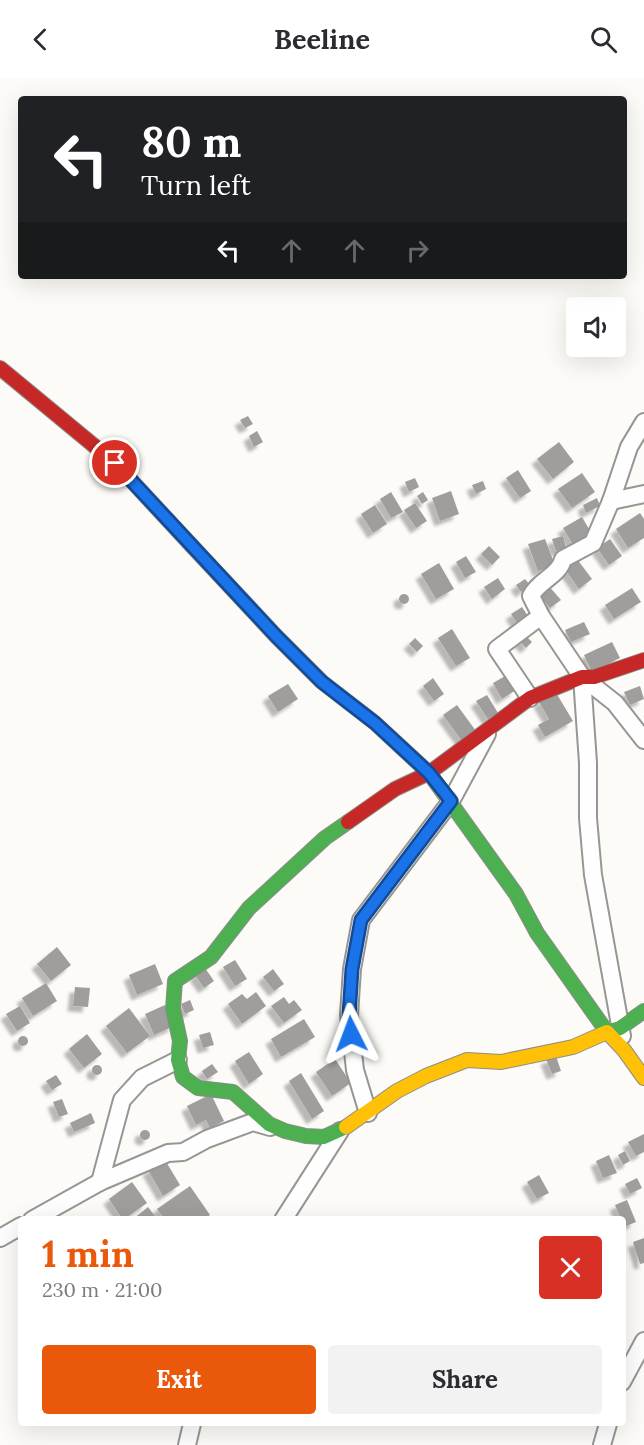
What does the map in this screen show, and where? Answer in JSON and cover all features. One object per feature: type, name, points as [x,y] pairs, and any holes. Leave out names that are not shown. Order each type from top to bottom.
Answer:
[{"type":"street","points":[[0,368],[115,463],[291,652],[322,682],[375,723],[429,773],[516,894],[537,933],[614,1030],[624,1050],[644,1078]]},
{"type":"street","points":[[644,422],[629,447],[611,501],[592,543],[563,559],[562,565],[535,589],[531,596],[541,616],[582,677],[615,703],[644,740]]},
{"type":"street","points":[[611,501],[644,494]]},
{"type":"street","points":[[530,698],[497,649],[541,616]]},
{"type":"street","points":[[285,1131],[268,1124],[233,1092],[198,1088],[183,1077],[177,1060],[180,1041],[173,1010],[175,981],[211,957],[249,908],[325,838],[395,789],[429,773],[530,698],[582,677],[594,676],[644,660]]},
{"type":"street","points":[[582,677],[588,763],[588,818],[593,874],[614,1030]]},
{"type":"street","points":[[368,1113],[355,1070],[349,1016],[352,969],[361,920],[451,801],[489,730]]},
{"type":"street","points":[[39,1216],[100,1182],[168,1153],[183,1152],[207,1139],[253,1122],[306,1136],[324,1137],[340,1131],[397,1091],[426,1076],[467,1060],[501,1062],[573,1047],[614,1030],[644,1011]]},
{"type":"street","points":[[100,1182],[122,1100],[142,1078],[177,1060]]},
{"type":"street","points":[[287,1216],[340,1131]]},
{"type":"street","points":[[0,1238],[18,1228]]},
{"type":"street","points":[[626,1375],[644,1341]]},
{"type":"street","points":[[187,1445],[192,1426]]},
{"type":"street","points":[[602,1445],[607,1426]]},
{"type":"building","points":[[248,416],[253,424],[245,428],[240,420]]},
{"type":"building","points":[[257,431],[263,442],[254,447],[249,436]]},
{"type":"building","points":[[559,442],[574,462],[553,479],[537,459]]},
{"type":"building","points":[[518,470],[531,491],[520,498],[506,478]]},
{"type":"building","points":[[582,473],[595,492],[572,508],[558,489]]},
{"type":"building","points":[[415,478],[419,487],[409,492],[405,482]]},
{"type":"building","points":[[483,481],[486,489],[476,494],[472,485]]},
{"type":"building","points":[[451,491],[459,514],[440,521],[432,498]]},
{"type":"building","points":[[391,492],[403,512],[391,518],[380,499]]},
{"type":"building","points":[[423,492],[428,500],[422,504],[417,496]]},
{"type":"building","points":[[597,498],[600,506],[586,513],[583,505]]},
{"type":"building","points":[[415,503],[427,521],[416,528],[404,510]]},
{"type":"building","points":[[375,505],[387,524],[373,533],[361,514]]},
{"type":"building","points":[[640,513],[644,519],[644,538],[628,548],[616,529]]},
{"type":"building","points":[[582,517],[592,534],[573,545],[563,528]]},
{"type":"building","points":[[563,536],[566,548],[556,551],[552,539]]},
{"type":"building","points":[[545,539],[555,565],[538,571],[528,544]]},
{"type":"building","points":[[610,539],[622,556],[609,565],[597,548]]},
{"type":"building","points":[[489,546],[500,557],[492,565],[481,554]]},
{"type":"building","points":[[466,556],[476,572],[465,578],[456,562]]},
{"type":"building","points":[[577,559],[592,579],[579,589],[564,568]]},
{"type":"building","points":[[439,563],[454,589],[436,599],[421,574]]},
{"type":"building","points":[[498,578],[505,589],[492,599],[484,587]]},
{"type":"building","points":[[525,579],[530,585],[521,592],[516,585]]},
{"type":"building","points":[[548,585],[561,600],[550,608],[538,593]]},
{"type":"building","points":[[632,588],[641,602],[614,619],[605,605]]},
{"type":"building","points":[[404,594],[408,595],[408,603],[404,604],[400,603],[399,599],[400,595]]},
{"type":"building","points":[[522,607],[528,616],[517,623],[511,614]]},
{"type":"building","points":[[584,622],[590,634],[571,642],[565,630]]},
{"type":"building","points":[[452,629],[470,658],[456,666],[438,638]]},
{"type":"building","points":[[525,635],[532,642],[526,648],[519,641]]},
{"type":"building","points":[[415,638],[423,646],[417,652],[409,644]]},
{"type":"building","points":[[612,642],[620,658],[592,672],[584,655]]},
{"type":"building","points":[[507,675],[516,690],[502,699],[493,683]]},
{"type":"building","points":[[433,678],[444,694],[434,701],[423,686]]},
{"type":"building","points":[[288,684],[298,699],[278,712],[268,696]]},
{"type":"building","points":[[640,686],[644,699],[630,705],[624,692]]},
{"type":"building","points":[[555,691],[573,721],[545,737],[538,725],[549,719],[539,702]]},
{"type":"building","points":[[487,695],[498,713],[488,719],[476,701]]},
{"type":"building","points":[[457,705],[476,731],[462,741],[443,715]]},
{"type":"building","points":[[57,947],[71,965],[51,981],[37,964]]},
{"type":"building","points":[[235,960],[247,979],[235,986],[223,967]]},
{"type":"building","points":[[155,964],[163,984],[137,995],[129,975]]},
{"type":"building","points":[[205,968],[214,981],[204,988],[195,975]]},
{"type":"building","points":[[273,969],[284,984],[274,991],[263,977]]},
{"type":"building","points":[[46,983],[57,1001],[33,1016],[22,998]]},
{"type":"building","points":[[75,987],[90,988],[88,1007],[73,1006]]},
{"type":"building","points":[[256,992],[266,1006],[242,1024],[228,1004],[242,994],[247,999]]},
{"type":"building","points":[[284,997],[289,1004],[294,1000],[302,1010],[284,1023],[271,1006]]},
{"type":"building","points":[[190,1000],[194,1010],[185,1014],[181,1004]]},
{"type":"building","points":[[165,1005],[174,1026],[154,1035],[145,1014]]},
{"type":"building","points":[[20,1006],[30,1023],[17,1031],[6,1014]]},
{"type":"building","points":[[129,1008],[150,1036],[127,1053],[106,1026]]},
{"type":"building","points":[[304,1019],[315,1037],[281,1057],[271,1039]]},
{"type":"building","points":[[210,1032],[214,1045],[203,1048],[199,1035]]},
{"type":"building","points":[[87,1034],[102,1054],[84,1068],[69,1049]]},
{"type":"building","points":[[23,1036],[27,1037],[27,1045],[23,1046],[19,1045],[18,1041],[19,1037]]},
{"type":"building","points":[[249,1052],[263,1074],[249,1084],[235,1061]]},
{"type":"building","points":[[556,1056],[561,1071],[552,1074],[546,1059]]},
{"type":"building","points":[[335,1059],[351,1083],[332,1096],[316,1072]]},
{"type":"building","points":[[212,1064],[218,1072],[207,1079],[202,1071]]},
{"type":"building","points":[[97,1065],[101,1066],[101,1074],[97,1075],[93,1074],[92,1070],[93,1066]]},
{"type":"building","points":[[301,1073],[324,1111],[312,1119],[289,1081]]},
{"type":"building","points":[[56,1075],[62,1084],[52,1090],[46,1081]]},
{"type":"building","points":[[211,1094],[224,1121],[210,1128],[206,1120],[196,1125],[187,1106]]},
{"type":"building","points":[[62,1099],[68,1114],[59,1117],[53,1102]]},
{"type":"building","points":[[91,1113],[95,1123],[74,1132],[70,1123]]},
{"type":"building","points":[[145,1130],[149,1131],[149,1139],[145,1140],[141,1139],[140,1135],[141,1131]]},
{"type":"building","points":[[644,1134],[644,1152],[636,1156],[628,1142]]},
{"type":"building","points":[[625,1151],[630,1161],[623,1165],[618,1155]]},
{"type":"building","points":[[609,1155],[617,1173],[603,1178],[596,1161]]},
{"type":"building","points":[[165,1160],[180,1185],[163,1196],[148,1170]]},
{"type":"building","points":[[539,1175],[549,1193],[537,1199],[527,1182]]},
{"type":"building","points":[[637,1178],[642,1188],[630,1194],[625,1184]]},
{"type":"building","points":[[132,1182],[147,1203],[129,1216],[120,1216],[109,1199]]},
{"type":"building","points":[[190,1186],[210,1215],[162,1216],[157,1209]]},
{"type":"building","points":[[627,1200],[636,1222],[626,1226],[626,1216],[620,1216],[615,1205]]},
{"type":"building","points":[[148,1207],[155,1216],[137,1216]]},
{"type":"building","points":[[644,1238],[644,1263],[640,1264],[633,1242]]},
{"type":"traffic: fast","points":[[450,802],[516,894],[537,933],[607,1032],[620,1028],[644,1011]]},
{"type":"traffic: fast","points":[[346,1127],[324,1137],[285,1131],[269,1124],[233,1092],[198,1088],[183,1077],[178,1060],[180,1041],[173,1009],[175,981],[211,957],[249,908],[325,838],[348,822]]},
{"type":"traffic: slow","points":[[192,546],[322,682],[375,723],[429,773],[450,802]]},
{"type":"traffic: slow","points":[[346,1127],[397,1091],[426,1076],[467,1060],[501,1062],[573,1047],[607,1032],[624,1050],[644,1078]]},
{"type":"traffic: jam","points":[[0,368],[115,463],[192,546]]},
{"type":"traffic: jam","points":[[348,822],[395,789],[429,773],[530,698],[582,677],[594,677],[644,660]]},
{"type":"route","points":[[115,463],[276,636],[322,682],[375,723],[429,773],[451,801],[361,920],[352,969],[349,1016],[351,1034]]}]
